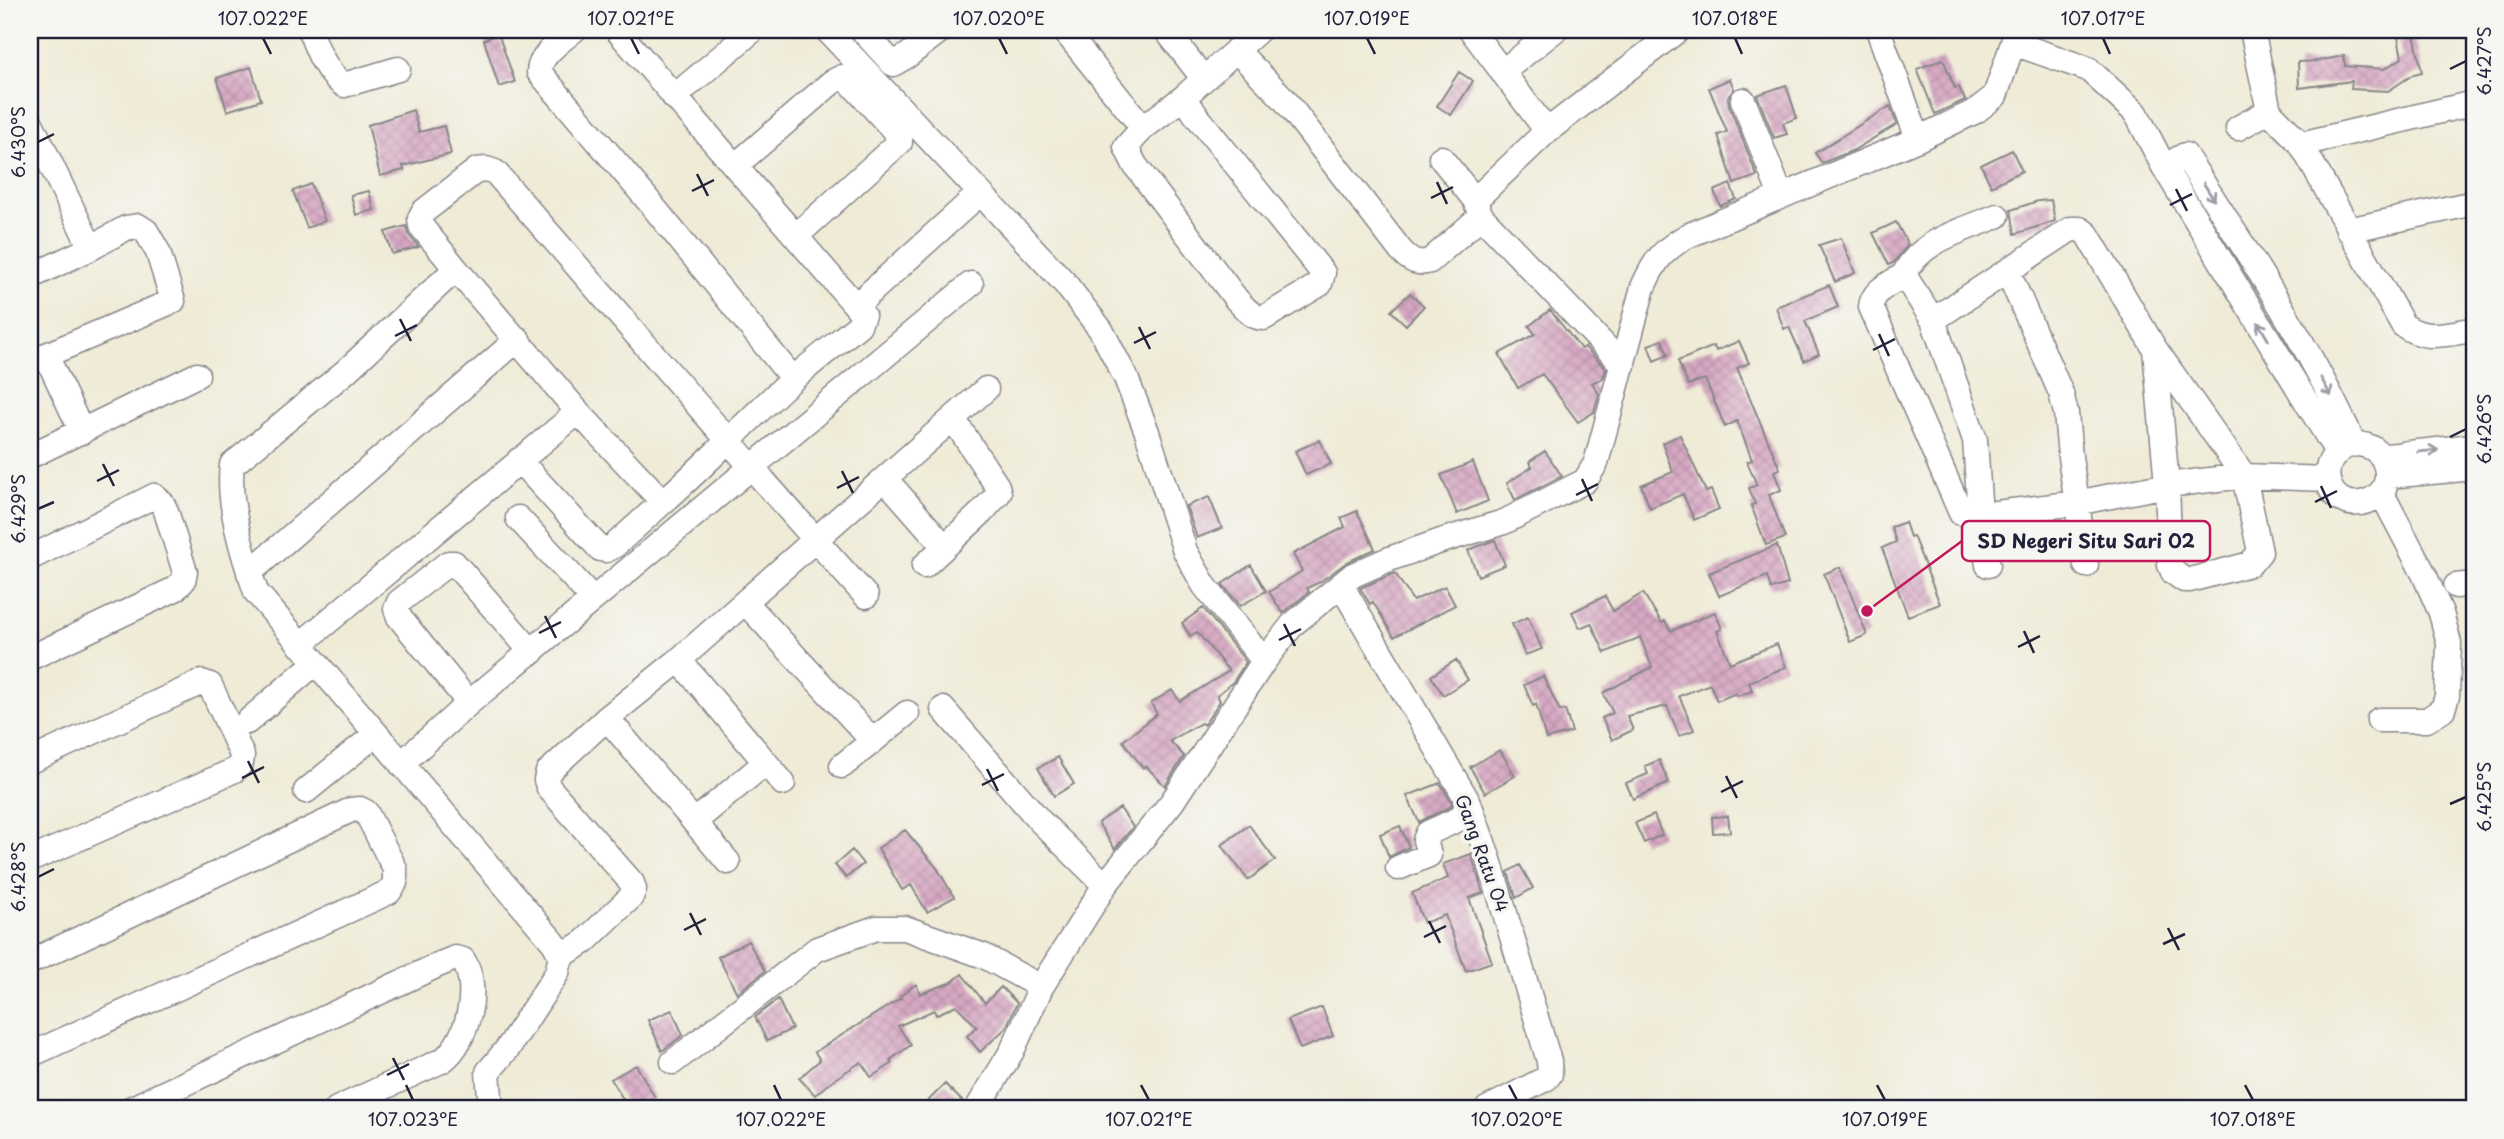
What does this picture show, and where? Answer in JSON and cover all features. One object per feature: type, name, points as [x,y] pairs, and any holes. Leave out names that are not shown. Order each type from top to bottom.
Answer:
[{"type":"street","points":[[310,30],[333,78],[344,85],[398,69]]},
{"type":"street","points":[[574,30],[551,50],[539,65],[539,72],[655,209],[793,380]]},
{"type":"street","points":[[519,460],[600,549],[606,551],[706,465],[793,380],[859,325],[863,315],[617,30]]},
{"type":"street","points":[[674,97],[753,30]]},
{"type":"street","points":[[827,30],[1064,282],[1101,330],[1126,378],[1147,432],[1185,551],[1204,585],[1264,661]]},
{"type":"street","points":[[862,30],[891,63],[895,64],[941,30]]},
{"type":"street","points":[[1064,30],[1143,128]]},
{"type":"street","points":[[1166,30],[1203,78]]},
{"type":"street","points":[[1184,97],[1323,273],[1320,284],[1264,318],[1257,318],[1237,300],[1129,155],[1126,147],[1143,128],[1184,97],[1258,30]]},
{"type":"street","points":[[1471,30],[1547,131]]},
{"type":"street","points":[[1503,72],[1555,30]]},
{"type":"street","points":[[1236,50],[1284,99],[1401,251],[1411,261],[1421,264],[1430,261],[1547,131],[1678,30]]},
{"type":"street","points":[[2252,30],[2269,111],[2301,144],[2403,325],[2425,336],[2474,330]]},
{"type":"street","points":[[1880,35],[1918,139]]},
{"type":"street","points":[[977,1109],[1012,1051],[1041,987],[1105,885],[1172,802],[1264,661],[1293,624],[1353,575],[1389,559],[1504,522],[1585,481],[1596,463],[1643,287],[1652,268],[1666,249],[1687,236],[1918,139],[1976,111],[1995,96],[2014,37],[2088,69],[2136,113],[2164,167],[2185,155],[2278,303],[2340,413],[2346,448]]},
{"type":"street","points":[[736,166],[832,82],[842,77],[852,83],[900,137],[900,142],[796,236]]},
{"type":"street","points":[[1743,100],[1782,196]]},
{"type":"street","points":[[2301,144],[2474,103]]},
{"type":"street","points":[[2238,128],[2269,111]]},
{"type":"street","points":[[30,121],[91,248]]},
{"type":"street","points":[[1441,158],[1478,208],[1623,365]]},
{"type":"street","points":[[663,502],[578,412],[421,226],[423,212],[477,170],[495,172],[866,596]]},
{"type":"street","points":[[856,306],[979,194]]},
{"type":"street","points":[[2348,230],[2474,203]]},
{"type":"street","points":[[1997,216],[1923,249],[1909,264],[1904,275],[1871,299],[1871,307],[1961,513],[1979,515],[2076,503],[2167,485],[2244,476],[2327,479]]},
{"type":"street","points":[[30,277],[126,228],[138,226],[146,231],[158,252],[173,301],[38,359],[82,432]]},
{"type":"street","points":[[1933,320],[2071,229],[2080,229],[2087,234],[2155,349],[2244,476],[2260,552],[2250,564],[2190,580],[2179,576],[2170,565],[2167,485],[2155,349]]},
{"type":"street","points":[[456,269],[345,372],[232,465],[230,484],[249,573],[256,592],[554,943],[561,956],[557,973],[508,1048],[488,1072],[491,1109]]},
{"type":"street","points":[[2008,272],[2061,393],[2086,565]]},
{"type":"street","points":[[1904,275],[1933,320],[1975,440],[1979,515],[1988,565]]},
{"type":"street","points":[[401,764],[469,703],[971,284]]},
{"type":"street","points":[[249,573],[518,339]]},
{"type":"street","points":[[30,456],[197,375]]},
{"type":"street","points":[[561,956],[584,942],[631,897],[634,889],[632,883],[549,788],[546,780],[548,772],[986,389]]},
{"type":"street","points":[[247,722],[307,654],[519,460],[578,412]]},
{"type":"street","points":[[924,566],[999,493],[954,419]]},
{"type":"street","points":[[2379,720],[2427,720],[2443,709],[2447,696],[2449,643],[2441,613],[2383,475],[2364,445],[2346,448],[2330,460],[2327,479],[2337,496],[2355,504],[2374,499],[2383,475]]},
{"type":"street","points":[[2383,475],[2474,446]]},
{"type":"street","points":[[2383,475],[2474,468]]},
{"type":"street","points":[[894,489],[944,546]]},
{"type":"street","points":[[30,558],[154,496],[166,511],[185,572],[183,581],[175,589],[30,658]]},
{"type":"street","points":[[518,518],[593,599]]},
{"type":"street","points":[[469,703],[399,617],[396,609],[399,602],[448,563],[454,563],[532,652]]},
{"type":"street","name":"Gang Ratu 04","points":[[1341,585],[1469,803],[1494,876],[1550,1070],[1547,1078],[1540,1083],[1487,1109]]},
{"type":"street","points":[[745,602],[873,741]]},
{"type":"street","points":[[679,660],[783,783]]},
{"type":"street","points":[[30,761],[202,682],[210,685],[216,695],[242,755],[241,763],[235,770],[30,860]]},
{"type":"street","points":[[943,709],[1041,821],[1105,885]]},
{"type":"street","points":[[842,766],[907,713]]},
{"type":"street","points":[[607,718],[728,862]]},
{"type":"street","points":[[306,791],[376,734]]},
{"type":"street","points":[[694,822],[765,763]]},
{"type":"street","points":[[1398,868],[1429,855],[1425,840],[1428,833],[1461,818],[1469,803]]},
{"type":"street","points":[[30,962],[351,810],[360,809],[366,813],[395,869],[396,883],[390,892],[30,1055]]},
{"type":"street","points":[[673,1062],[817,949],[850,935],[876,928],[905,928],[984,956],[1041,987]]},
{"type":"street","points":[[130,1109],[438,965],[455,958],[463,960],[472,985],[470,1013],[447,1056],[337,1109]]},
{"type":"building","points":[[498,33],[515,82],[499,87],[484,40]]},
{"type":"building","points":[[2414,34],[2422,72],[2414,74],[2388,91],[2351,89],[2352,81],[2299,88],[2298,62],[2344,56],[2345,66],[2384,69],[2402,58],[2398,37]]},
{"type":"building","points":[[1943,59],[1955,88],[1959,87],[1965,100],[1935,114],[1917,69]]},
{"type":"building","points":[[251,67],[261,100],[227,111],[217,78]]},
{"type":"building","points":[[1459,72],[1473,81],[1451,115],[1437,106]]},
{"type":"building","points":[[1730,79],[1734,89],[1728,97],[1729,105],[1757,176],[1734,184],[1718,135],[1727,132],[1709,88]]},
{"type":"building","points":[[1786,85],[1797,118],[1783,123],[1787,134],[1774,138],[1757,95]]},
{"type":"building","points":[[1890,106],[1897,124],[1854,150],[1822,163],[1815,153]]},
{"type":"building","points":[[413,110],[419,132],[444,126],[451,154],[403,166],[404,170],[380,176],[368,125]]},
{"type":"building","points":[[2012,150],[2022,171],[1991,186],[1981,165]]},
{"type":"building","points":[[311,184],[325,221],[307,228],[293,191]]},
{"type":"building","points":[[1730,184],[1736,199],[1720,206],[1714,191]]},
{"type":"building","points":[[369,191],[374,210],[356,215],[351,195]]},
{"type":"building","points":[[2051,200],[2055,221],[2015,234],[2011,210],[2038,201]]},
{"type":"building","points":[[1896,222],[1908,245],[1889,265],[1873,233]]},
{"type":"building","points":[[406,226],[409,235],[419,247],[392,254],[385,232]]},
{"type":"building","points":[[1841,238],[1855,273],[1835,282],[1819,245]]},
{"type":"building","points":[[1829,285],[1838,307],[1805,321],[1819,354],[1804,361],[1789,327],[1784,329],[1776,307]]},
{"type":"building","points":[[1410,293],[1424,306],[1406,325],[1391,311]]},
{"type":"building","points":[[1550,310],[1581,349],[1585,347],[1606,369],[1603,378],[1592,383],[1599,394],[1594,412],[1578,422],[1542,374],[1518,388],[1499,354],[1535,334],[1529,326]]},
{"type":"building","points":[[1662,340],[1668,355],[1654,361],[1648,345]]},
{"type":"building","points":[[1739,341],[1749,363],[1737,368],[1780,469],[1774,471],[1781,490],[1769,495],[1785,538],[1766,545],[1751,505],[1755,504],[1749,488],[1757,485],[1747,462],[1752,460],[1737,421],[1725,427],[1705,379],[1688,385],[1678,361],[1714,346],[1716,351]]},
{"type":"building","points":[[1680,435],[1706,492],[1711,490],[1719,509],[1694,520],[1683,494],[1650,508],[1641,485],[1673,472],[1662,443]]},
{"type":"building","points":[[1320,440],[1331,464],[1306,475],[1295,451]]},
{"type":"building","points":[[1545,451],[1562,476],[1515,500],[1507,483],[1532,467],[1529,462]]},
{"type":"building","points":[[1473,462],[1488,501],[1457,514],[1441,475]]},
{"type":"building","points":[[1209,497],[1222,528],[1197,538],[1186,506]]},
{"type":"building","points":[[1357,511],[1375,549],[1347,562],[1307,588],[1309,592],[1283,613],[1269,592],[1302,571],[1293,554],[1345,527],[1341,518]]},
{"type":"building","points":[[1905,522],[1940,604],[1908,616],[1882,548],[1896,542],[1891,527]]},
{"type":"building","points":[[1495,540],[1505,565],[1478,576],[1468,550]]},
{"type":"building","points":[[1777,545],[1788,584],[1771,589],[1767,576],[1719,596],[1709,573]]},
{"type":"building","points":[[1251,565],[1266,591],[1240,606],[1222,584]]},
{"type":"building","points":[[1840,567],[1867,635],[1850,642],[1824,574]]},
{"type":"building","points":[[1395,573],[1413,601],[1445,586],[1455,605],[1394,637],[1373,602],[1370,604],[1360,588]]},
{"type":"building","points":[[1643,593],[1662,623],[1665,621],[1671,631],[1715,612],[1722,629],[1717,631],[1730,663],[1777,644],[1786,667],[1749,682],[1752,691],[1737,696],[1736,693],[1717,701],[1710,684],[1679,696],[1694,730],[1679,736],[1667,706],[1627,716],[1633,730],[1612,740],[1602,718],[1613,713],[1603,693],[1652,667],[1640,637],[1605,653],[1591,623],[1580,628],[1572,612],[1605,596],[1613,611]]},
{"type":"building","points":[[1203,608],[1246,662],[1233,682],[1217,695],[1220,701],[1204,725],[1201,723],[1170,741],[1184,756],[1165,786],[1146,766],[1143,768],[1123,741],[1157,714],[1151,703],[1172,690],[1180,701],[1229,671],[1197,632],[1190,636],[1182,623]]},
{"type":"building","points":[[1528,617],[1542,649],[1525,655],[1512,624]]},
{"type":"building","points":[[1456,660],[1468,680],[1443,695],[1431,676]]},
{"type":"building","points":[[1543,676],[1560,711],[1565,710],[1572,732],[1546,739],[1536,704],[1533,706],[1524,685]]},
{"type":"building","points":[[1500,750],[1515,776],[1485,793],[1470,767]]},
{"type":"building","points":[[1058,757],[1074,784],[1054,796],[1038,768]]},
{"type":"building","points":[[1659,760],[1669,783],[1633,799],[1626,783],[1648,774],[1645,766]]},
{"type":"building","points":[[1440,783],[1452,803],[1450,807],[1419,822],[1407,796]]},
{"type":"building","points":[[1120,808],[1133,827],[1115,849],[1098,823]]},
{"type":"building","points":[[1654,815],[1662,835],[1644,843],[1635,823]]},
{"type":"building","points":[[1728,816],[1730,832],[1713,833],[1712,817]]},
{"type":"building","points":[[1249,825],[1275,860],[1248,880],[1222,845]]},
{"type":"building","points":[[1400,826],[1409,847],[1389,857],[1380,834]]},
{"type":"building","points":[[905,830],[937,868],[954,897],[927,912],[911,885],[902,890],[878,848]]},
{"type":"building","points":[[852,850],[863,864],[846,878],[835,865]]},
{"type":"building","points":[[1471,854],[1483,893],[1469,898],[1492,962],[1466,971],[1445,915],[1424,923],[1412,893],[1448,878],[1443,864]]},
{"type":"building","points":[[1520,865],[1533,888],[1516,898],[1508,872]]},
{"type":"building","points":[[748,941],[765,971],[737,993],[718,957]]},
{"type":"building","points":[[962,974],[985,1003],[1001,987],[1017,1003],[1006,1028],[980,1052],[967,1036],[977,1027],[956,1005],[936,1015],[934,1010],[898,1026],[911,1045],[890,1060],[892,1064],[871,1077],[861,1062],[815,1095],[799,1078],[820,1060],[815,1052],[901,998],[900,996],[916,984],[920,994],[952,982]]},
{"type":"building","points":[[778,999],[792,1029],[767,1041],[755,1017]]},
{"type":"building","points":[[1322,1007],[1333,1036],[1300,1049],[1288,1020]]},
{"type":"building","points":[[672,1010],[683,1035],[662,1051],[648,1020]]},
{"type":"building","points":[[636,1065],[655,1097],[629,1109],[611,1079]]},
{"type":"building","points":[[945,1084],[964,1103],[962,1109],[920,1109]]},
{"type":"place","name":"SD Negeri Situ Sari 02","points":[[1867,611]]}]
